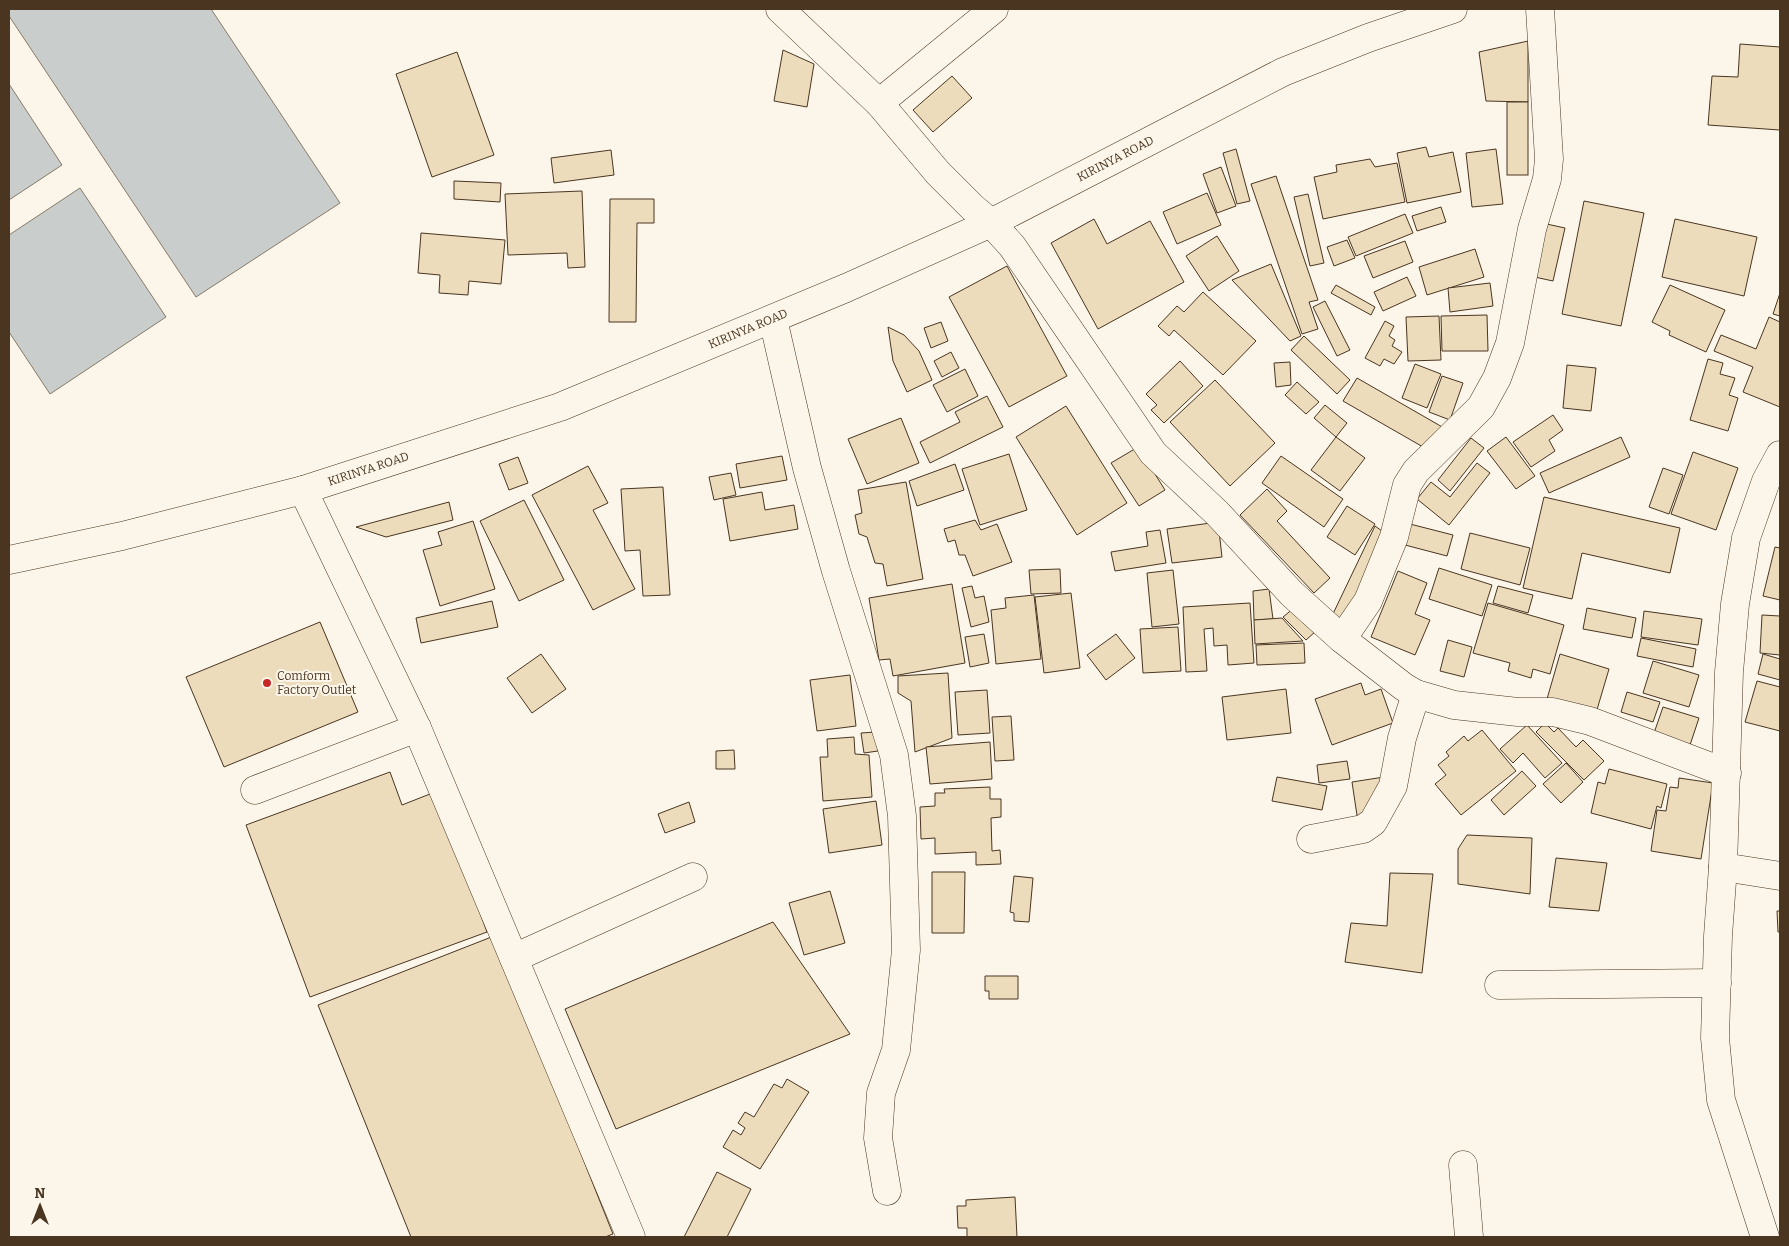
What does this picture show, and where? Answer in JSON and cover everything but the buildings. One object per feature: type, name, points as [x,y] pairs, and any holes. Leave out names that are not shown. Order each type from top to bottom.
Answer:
[{"type":"street","points":[[780,9],[879,103],[938,173],[991,223],[1012,246],[1153,453],[1217,514],[1292,594],[1342,639],[1404,687],[1416,694],[1454,705],[1518,712],[1552,712],[1590,721],[1727,773]]},
{"type":"street","points":[[879,103],[994,9]]},
{"type":"street","name":"KIRINYA ROAD","points":[[9,560],[122,536],[303,490],[560,407],[773,319],[991,223],[1283,72],[1368,38],[1453,9]]},
{"type":"street","points":[[1342,639],[1368,601],[1394,537],[1407,484],[1416,471],[1481,407],[1497,378],[1510,343],[1532,229],[1548,179],[1549,159],[1540,9]]},
{"type":"street","points":[[773,319],[817,506],[894,755],[902,816],[906,950],[896,1050],[882,1093],[878,1138],[886,1191]]},
{"type":"street","points":[[1765,1237],[1721,1100],[1715,1038],[1718,936],[1724,866],[1729,672],[1735,604],[1746,538],[1773,485],[1780,455]]},
{"type":"street","points":[[303,490],[417,728],[631,1237]]},
{"type":"street","points":[[1311,839],[1363,829],[1373,822],[1393,786],[1402,738],[1416,694]]},
{"type":"street","points":[[255,790],[417,728]]},
{"type":"street","points":[[1724,866],[1780,876]]},
{"type":"street","points":[[514,958],[692,877]]},
{"type":"street","points":[[1499,985],[1717,983]]},
{"type":"street","points":[[1463,1165],[1469,1237]]},
{"type":"shaded area","points":[[9,9],[211,9],[340,203],[196,297],[9,16]]},
{"type":"shaded area","points":[[9,84],[62,165],[9,200]]},
{"type":"shaded area","points":[[80,188],[166,317],[50,394],[9,332],[9,235]]},
{"type":"place","name":"Comform Factory Outlet","points":[[267,683]]}]
